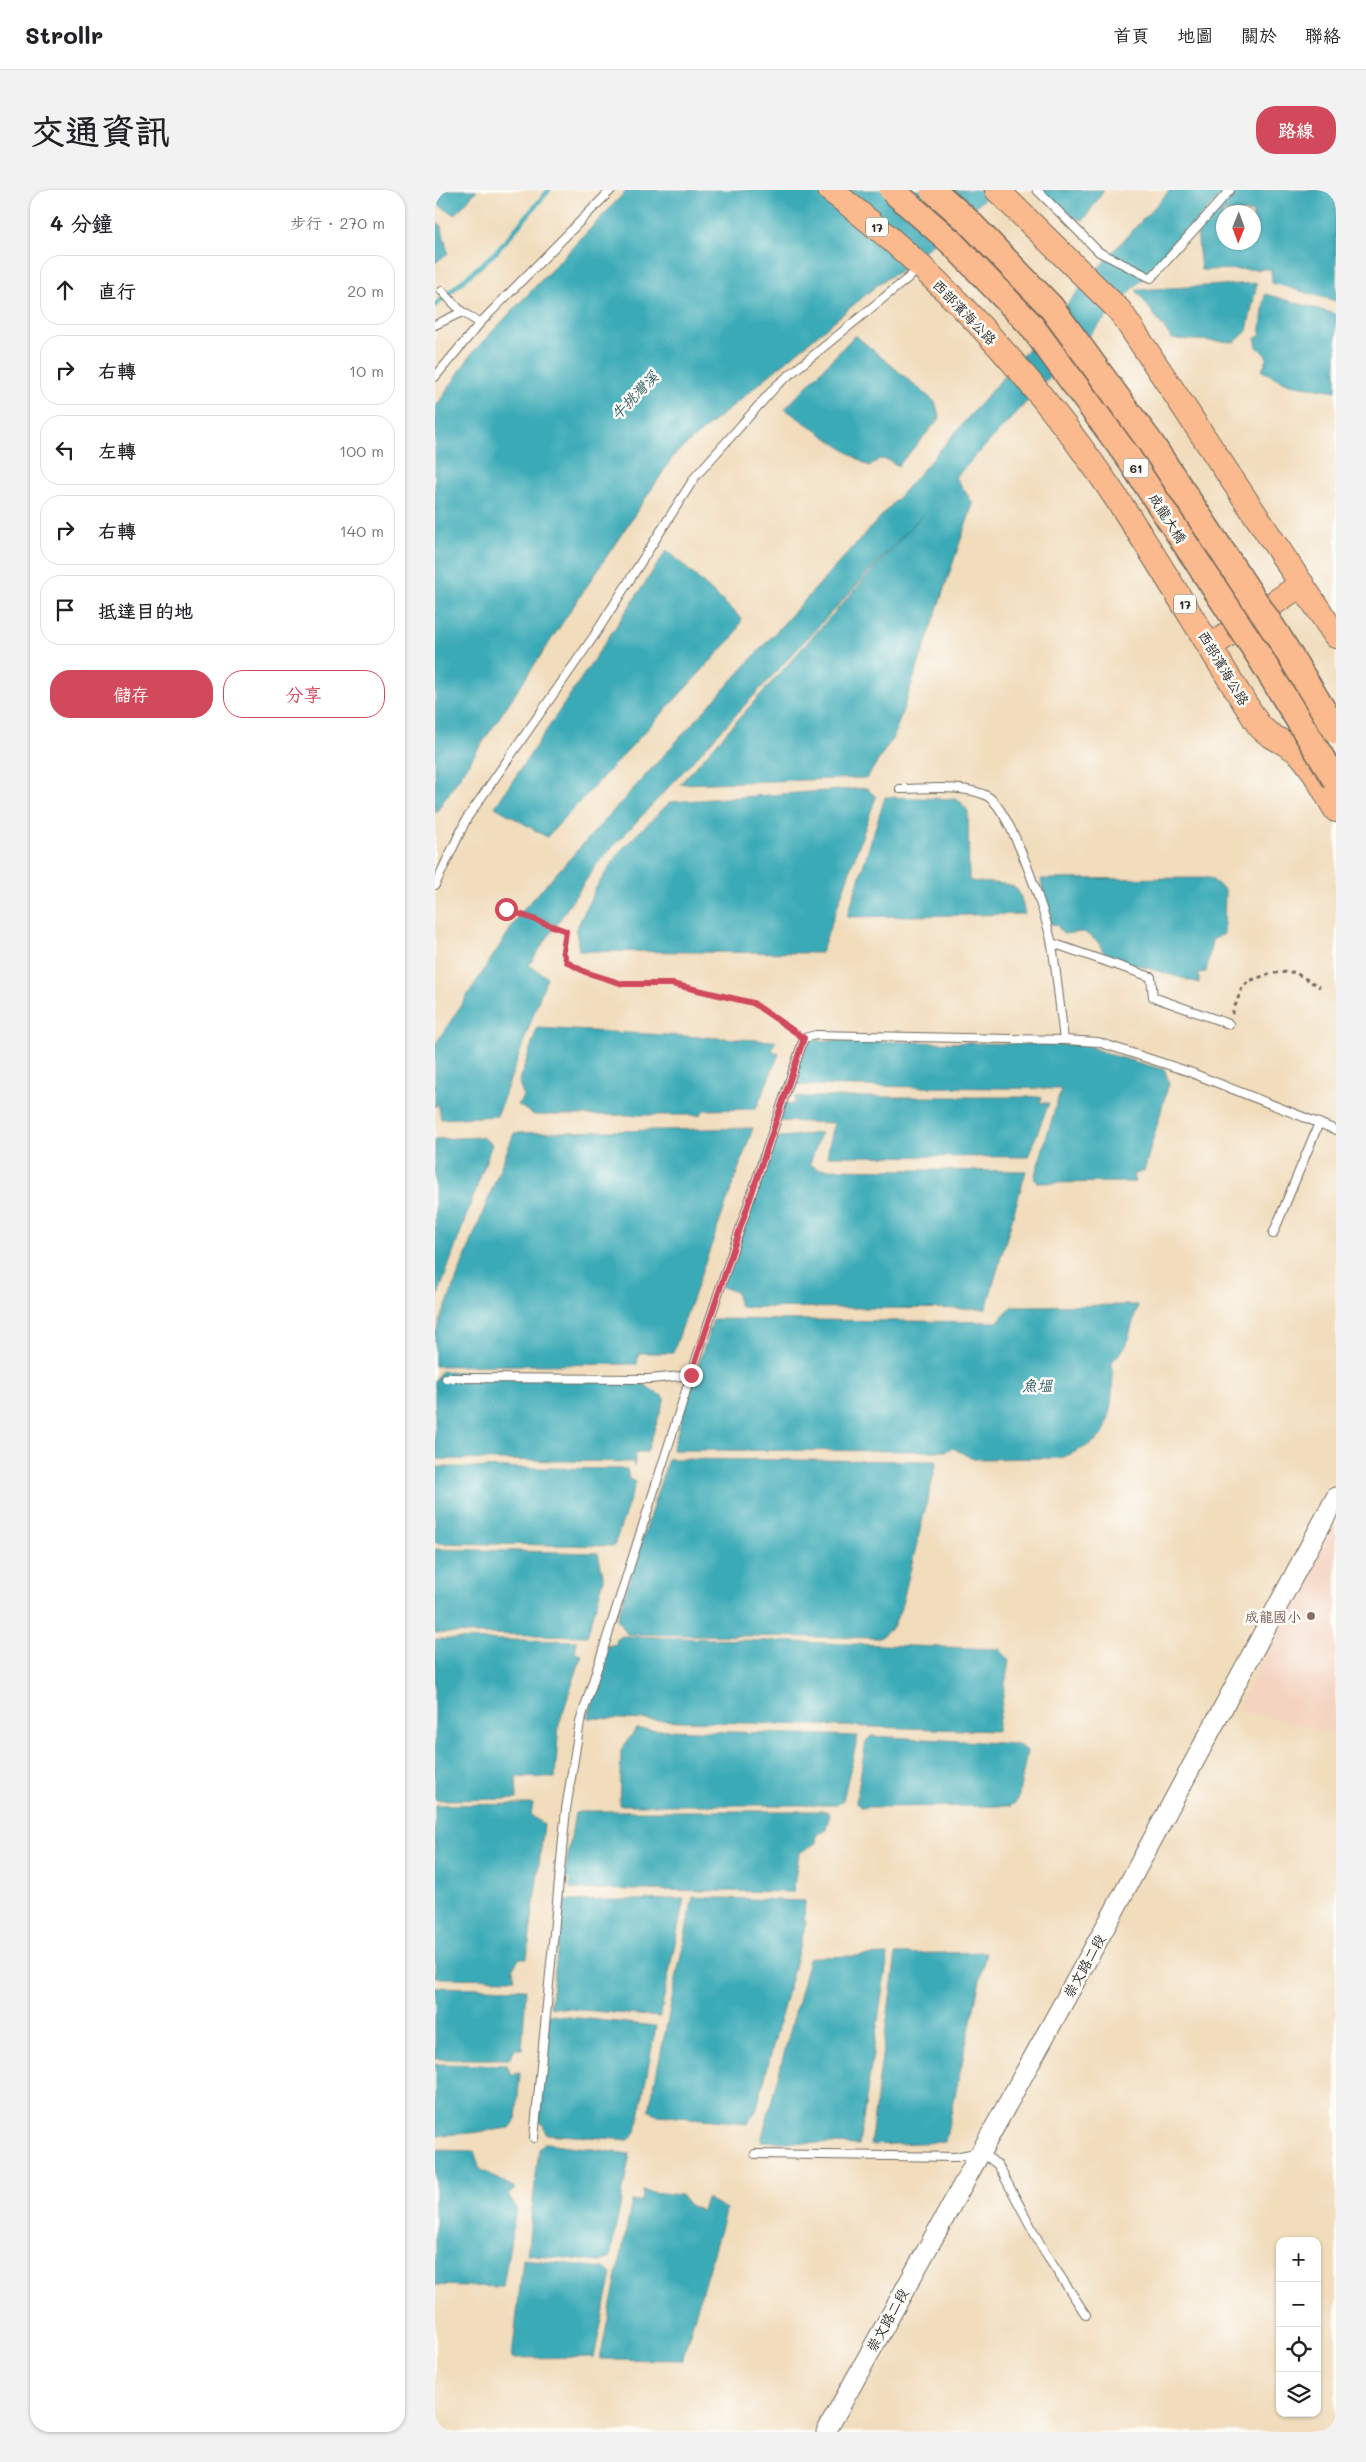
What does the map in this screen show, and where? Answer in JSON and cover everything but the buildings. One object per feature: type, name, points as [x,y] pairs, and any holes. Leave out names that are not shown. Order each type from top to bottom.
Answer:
[{"type":"highway","name":"成龍大橋","points":[[892,190],[950,240],[1030,324],[1128,457],[1254,648],[1336,781]]},
{"type":"highway","name":"成龍大橋","points":[[933,190],[969,221],[1051,307],[1150,442],[1278,636],[1336,730]]},
{"type":"main road","name":"17","points":[[829,190],[869,220],[921,267]]},
{"type":"main road","points":[[1005,193],[1119,312],[1336,636]]},
{"type":"main road","name":"西部濱海公路","points":[[921,267],[969,315],[1039,391],[1121,506],[1211,646],[1260,727],[1301,755],[1336,810]]},
{"type":"main road","points":[[1211,646],[1302,584]]},
{"type":"street","name":"崇文路二段","points":[[826,2432],[1113,1913],[1336,1497]]},
{"type":"lane","points":[[435,377],[480,323],[611,190]]},
{"type":"lane","points":[[1037,190],[1099,252],[1151,278],[1230,190]]},
{"type":"lane","points":[[435,884],[467,818],[594,636],[695,477],[777,385],[921,267]]},
{"type":"lane","points":[[442,291],[462,312],[480,323]]},
{"type":"lane","points":[[435,325],[462,312]]},
{"type":"lane","points":[[900,789],[971,790],[989,796],[1007,819],[1030,875],[1052,943],[1064,1040]]},
{"type":"lane","points":[[1052,943],[1151,977],[1153,997],[1229,1024]]},
{"type":"lane","points":[[533,2138],[566,1809],[579,1722],[691,1375],[804,1038],[821,1036],[1098,1042],[1187,1071],[1336,1130]]},
{"type":"lane","points":[[1273,1234],[1319,1123]]},
{"type":"lane","points":[[446,1378],[650,1379],[691,1375]]},
{"type":"lane","points":[[755,2154],[955,2157],[981,2152],[998,2164],[1045,2254],[1087,2315]]},
{"type":"path","points":[[506,909],[566,931],[563,951],[567,962],[585,972],[623,984],[672,984],[753,1003],[804,1038]]},
{"type":"path","points":[[1229,1024],[1242,988],[1249,981],[1272,973],[1294,972],[1320,987]]},
{"type":"shaded area","name":"成龍國小","points":[[1336,1522],[1336,1734],[1237,1709]]},
{"type":"water","points":[[435,190],[477,190],[455,215],[435,203]]},
{"type":"water","name":"牛挑灣溪","points":[[627,190],[994,190],[905,268],[881,282],[675,454],[435,814],[435,408],[472,353]]},
{"type":"water","points":[[1039,190],[1104,190],[1084,220],[1077,219]]},
{"type":"water","points":[[1170,190],[1226,190],[956,477],[973,504],[894,736],[867,778],[680,784],[923,514],[597,864],[529,965],[547,977],[497,1116],[441,1119],[438,1103],[435,1107],[435,1045],[523,910],[906,489],[1108,257]]},
{"type":"water","points":[[1232,190],[1336,190],[1336,301],[1272,283],[1271,269],[1201,270],[1197,232],[1216,209],[1216,250],[1261,250],[1261,205],[1220,205]]},
{"type":"water","points":[[435,221],[441,225],[448,253],[435,263]]},
{"type":"water","points":[[1257,283],[1247,331],[1235,342],[1172,339],[1136,290]]},
{"type":"water","points":[[1265,294],[1336,314],[1336,391],[1289,384],[1262,371],[1267,357],[1257,347],[1255,338],[1260,336]]},
{"type":"water","points":[[855,335],[935,402],[940,418],[898,466],[888,460],[879,459],[870,466],[865,464],[785,409]]},
{"type":"water","points":[[667,550],[742,619],[734,636],[547,837],[495,807]]},
{"type":"water","points":[[867,788],[876,797],[821,953],[579,951],[576,930],[595,889],[620,851],[670,802]]},
{"type":"water","points":[[885,797],[958,799],[968,811],[969,880],[1010,885],[1015,888],[1021,896],[1025,914],[847,917]]},
{"type":"water","points":[[1210,878],[1225,890],[1224,934],[1212,940],[1206,972],[1199,973],[1199,983],[1106,956],[1098,942],[1084,932],[1063,934],[1057,925],[1048,923],[1041,879]]},
{"type":"water","points":[[537,1028],[776,1041],[771,1049],[779,1054],[756,1109],[704,1110],[700,1115],[534,1115],[518,1105],[523,1096],[519,1083]]},
{"type":"water","points":[[802,1040],[1087,1045],[1105,1053],[1165,1070],[1169,1083],[1144,1171],[1133,1175],[1135,1182],[1038,1183],[1034,1178],[1061,1089],[790,1085]]},
{"type":"water","points":[[795,1097],[1042,1097],[1040,1103],[1049,1103],[1028,1157],[827,1156],[834,1123],[779,1121],[782,1103],[795,1104]]},
{"type":"water","points":[[753,1128],[673,1353],[639,1353],[637,1364],[435,1366],[435,1334],[514,1133]]},
{"type":"water","points":[[821,1133],[810,1164],[818,1169],[1026,1171],[986,1309],[740,1307],[736,1292],[721,1287],[771,1138]]},
{"type":"water","points":[[482,1137],[492,1144],[435,1304],[435,1139]]},
{"type":"water","name":"魚塭","points":[[1138,1305],[1126,1346],[1112,1362],[1113,1378],[1110,1410],[1102,1435],[1089,1445],[1061,1458],[973,1459],[953,1448],[946,1451],[672,1450],[713,1319],[997,1322],[1012,1306]]},
{"type":"water","points":[[441,1371],[638,1381],[665,1398],[647,1452],[636,1452],[634,1466],[633,1462],[435,1459],[435,1381]]},
{"type":"water","points":[[668,1459],[937,1461],[901,1608],[893,1627],[880,1638],[627,1634],[617,1619]]},
{"type":"water","points":[[435,1467],[627,1469],[629,1479],[636,1482],[614,1546],[435,1543]]},
{"type":"water","points":[[435,1549],[598,1553],[604,1579],[587,1636],[435,1633]]},
{"type":"water","points":[[622,1636],[1000,1649],[1009,1661],[997,1731],[588,1718],[607,1646],[616,1644],[617,1639]]},
{"type":"water","points":[[435,1639],[577,1641],[575,1653],[582,1655],[559,1724],[555,1778],[516,1777],[517,1799],[435,1800]]},
{"type":"water","points":[[636,1729],[858,1736],[843,1800],[837,1805],[619,1805],[621,1750]]},
{"type":"water","points":[[871,1736],[1017,1744],[1027,1751],[1018,1800],[1011,1806],[861,1807],[856,1802],[866,1741]]},
{"type":"water","points":[[533,1804],[531,1815],[544,1825],[527,1958],[520,1958],[513,1968],[515,1979],[435,1978],[435,1805]]},
{"type":"water","points":[[585,1811],[827,1811],[830,1813],[826,1830],[817,1834],[816,1843],[799,1853],[793,1892],[570,1889],[570,1878],[564,1879],[575,1813]]},
{"type":"water","points":[[693,1897],[805,1901],[804,1918],[806,1922],[756,2111],[748,2123],[656,2115],[649,2110]]},
{"type":"water","points":[[684,1899],[660,2017],[550,2007],[564,1901]]},
{"type":"water","points":[[986,1952],[945,2142],[870,2145],[896,1954]]},
{"type":"water","points":[[888,1955],[859,2145],[761,2141],[809,1959],[818,1957]]},
{"type":"water","points":[[435,1987],[526,1989],[522,2049],[515,2049],[509,2059],[435,2059]]},
{"type":"water","points":[[549,2015],[656,2026],[636,2132],[629,2140],[546,2134],[543,2124],[538,2121]]},
{"type":"water","points":[[435,2064],[507,2065],[511,2074],[520,2073],[516,2120],[510,2128],[464,2134],[435,2135]]},
{"type":"water","points":[[546,2143],[630,2154],[610,2258],[602,2262],[527,2254],[539,2149]]},
{"type":"water","points":[[435,2150],[474,2151],[480,2169],[515,2188],[508,2195],[516,2208],[503,2287],[435,2285]]},
{"type":"water","points":[[643,2191],[681,2195],[689,2205],[702,2211],[706,2198],[726,2209],[682,2360],[600,2359],[632,2201],[642,2201]]},
{"type":"water","points":[[523,2259],[606,2268],[612,2274],[594,2357],[512,2358]]},
{"type":"waterway","points":[[435,305],[497,251],[549,190]]},
{"type":"place","name":"成龍國小","points":[[1311,1616]]},
{"type":"route","points":[[506,909],[566,931],[563,951],[567,962],[585,972],[623,984],[672,984],[753,1003],[804,1038],[691,1375]]}]
